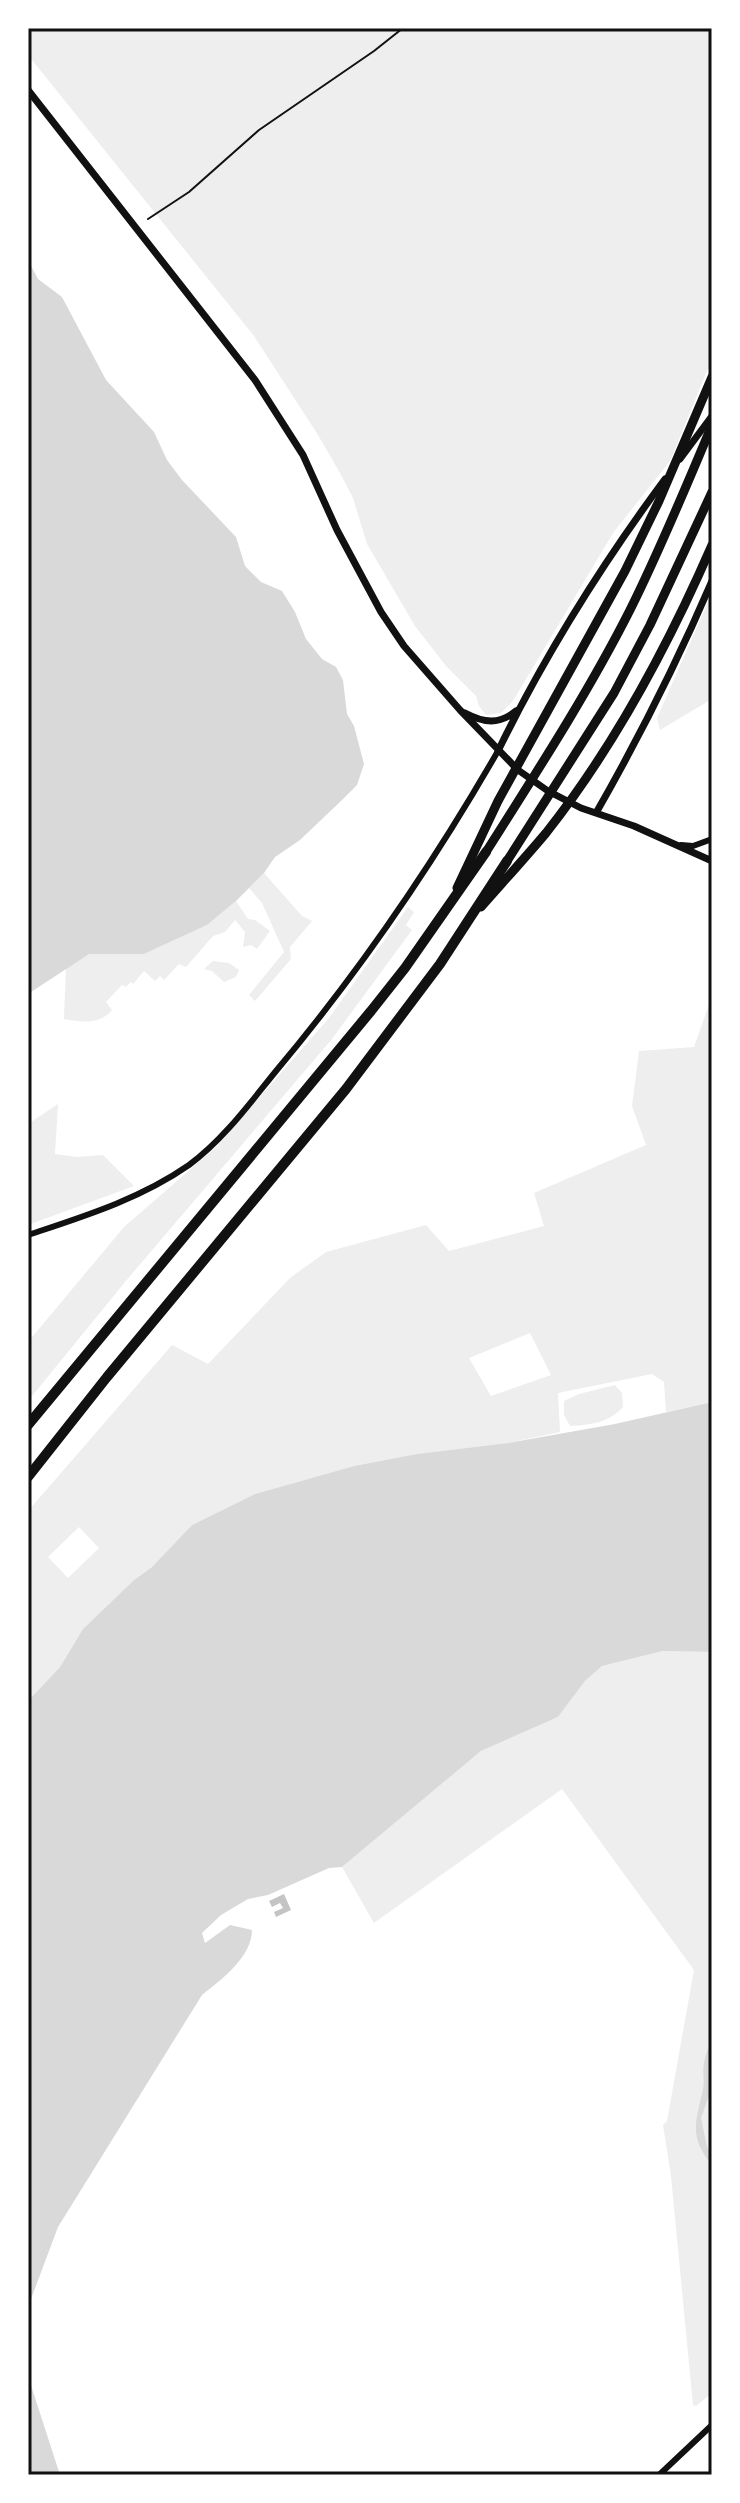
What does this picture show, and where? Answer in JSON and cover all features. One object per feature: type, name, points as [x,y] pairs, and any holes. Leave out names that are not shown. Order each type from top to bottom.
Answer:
[{"type":"highway","points":[[447,909],[498,801],[644,534],[712,377]]},
{"type":"highway","points":[[28,1425],[327,1067],[405,968],[486,852],[630,610],[669,528],[712,425]]},
{"type":"highway","points":[[28,1477],[346,1089],[440,964],[614,693],[650,625],[712,492]]},
{"type":"highway","points":[[468,922],[546,832],[588,773],[644,684],[712,545]]},
{"type":"street","points":[[28,90],[255,380],[303,455],[337,530],[381,612],[404,646],[518,770],[548,791],[710,860],[712,840],[693,846],[680,845]]},
{"type":"street","points":[[28,1235],[141,1194],[193,1162],[217,1140],[312,1029],[413,890],[498,751],[518,710],[615,547],[712,416]]},
{"type":"street","points":[[596,813],[648,716],[712,581]]},
{"type":"street","points":[[460,710],[478,720],[495,722],[518,710]]},
{"type":"street","points":[[659,2475],[712,2425]]},
{"type":"path","points":[[148,219],[189,192],[259,130],[403,28]]},
{"type":"shaded area","points":[[28,28],[712,28],[712,359],[670,461],[613,533],[513,701],[501,713],[486,715],[476,696],[446,666],[415,626],[367,544],[353,498],[340,473],[254,336],[28,55]]},
{"type":"shaded area","points":[[28,260],[38,279],[62,297],[106,380],[154,432],[167,460],[182,480],[236,537],[245,566],[261,582],[282,591],[306,639],[322,659],[336,667],[343,680],[347,714],[354,726],[364,764],[357,785],[300,840],[275,857],[236,901],[207,925],[144,954],[89,954],[28,994]]},
{"type":"shaded area","points":[[712,593],[712,699],[660,730],[657,718]]},
{"type":"shaded area","points":[[264,873],[302,916],[312,921],[290,947],[291,959],[255,1001],[249,995],[284,952],[262,903],[249,888]]},
{"type":"shaded area","points":[[236,901],[248,919],[255,920],[270,931],[257,949],[251,945],[243,947],[245,932],[235,920],[225,932],[213,936],[186,967],[179,964],[164,980],[160,976],[155,981],[144,971],[133,984],[122,985],[106,1002],[112,1010],[102,1018],[83,1021],[64,1019],[66,966],[89,954],[144,954],[207,925]]},
{"type":"shaded area","points":[[408,907],[414,912],[406,925],[412,930],[332,1039],[28,1401],[28,1342],[124,1227],[216,1147],[329,1018]]},
{"type":"shaded area","points":[[213,961],[229,963],[239,970],[236,977],[224,982],[212,971],[204,969]]},
{"type":"shaded area","points":[[712,996],[712,1402],[666,1412],[664,1382],[652,1374],[558,1393],[560,1432],[354,1466],[255,1494],[192,1525],[152,1567],[83,1629],[60,1667],[28,1701],[28,1511],[172,1345],[208,1364],[290,1278],[326,1252],[426,1225],[449,1251],[544,1226],[534,1193],[646,1145],[632,1106],[639,1051],[694,1047]],"holes":[[[530,1333],[551,1375],[491,1396],[469,1358]],[[79,1527],[99,1548],[68,1578],[48,1557]]]},
{"type":"shaded area","points":[[58,1104],[55,1154],[77,1157],[103,1155],[134,1186],[28,1225],[28,1124]]},
{"type":"shaded area","points":[[615,1385],[622,1393],[623,1407],[618,1412],[599,1422],[570,1426],[564,1415],[564,1401]]},
{"type":"shaded area","points":[[712,1402],[712,1652],[663,1651],[602,1666],[585,1681],[558,1717],[481,1751],[342,1867],[329,1868],[268,1895],[248,1899],[221,1915],[202,1933],[205,1943],[230,1925],[252,1930],[251,1940],[241,1958],[202,1995],[58,2227],[31,2299],[28,2329],[28,1701],[60,1667],[83,1629],[152,1567],[192,1525],[255,1494],[354,1466],[615,1424]]},
{"type":"shaded area","points":[[663,1651],[712,1652],[712,2393],[696,2406],[693,2405],[671,2176],[663,2125],[667,2121],[694,1970],[562,1789],[374,1923],[342,1867],[481,1751],[558,1717],[585,1681],[602,1666]]},
{"type":"shaded area","points":[[712,2039],[712,2087],[701,2118],[712,2165],[699,2146],[696,2128],[704,2086],[703,2070]]},
{"type":"shaded area","points":[[28,2376],[60,2475],[28,2475]]},
{"type":"building","points":[[284,1894],[291,1910],[276,1917],[274,1912],[283,1908],[280,1903],[272,1907],[269,1901]]}]
